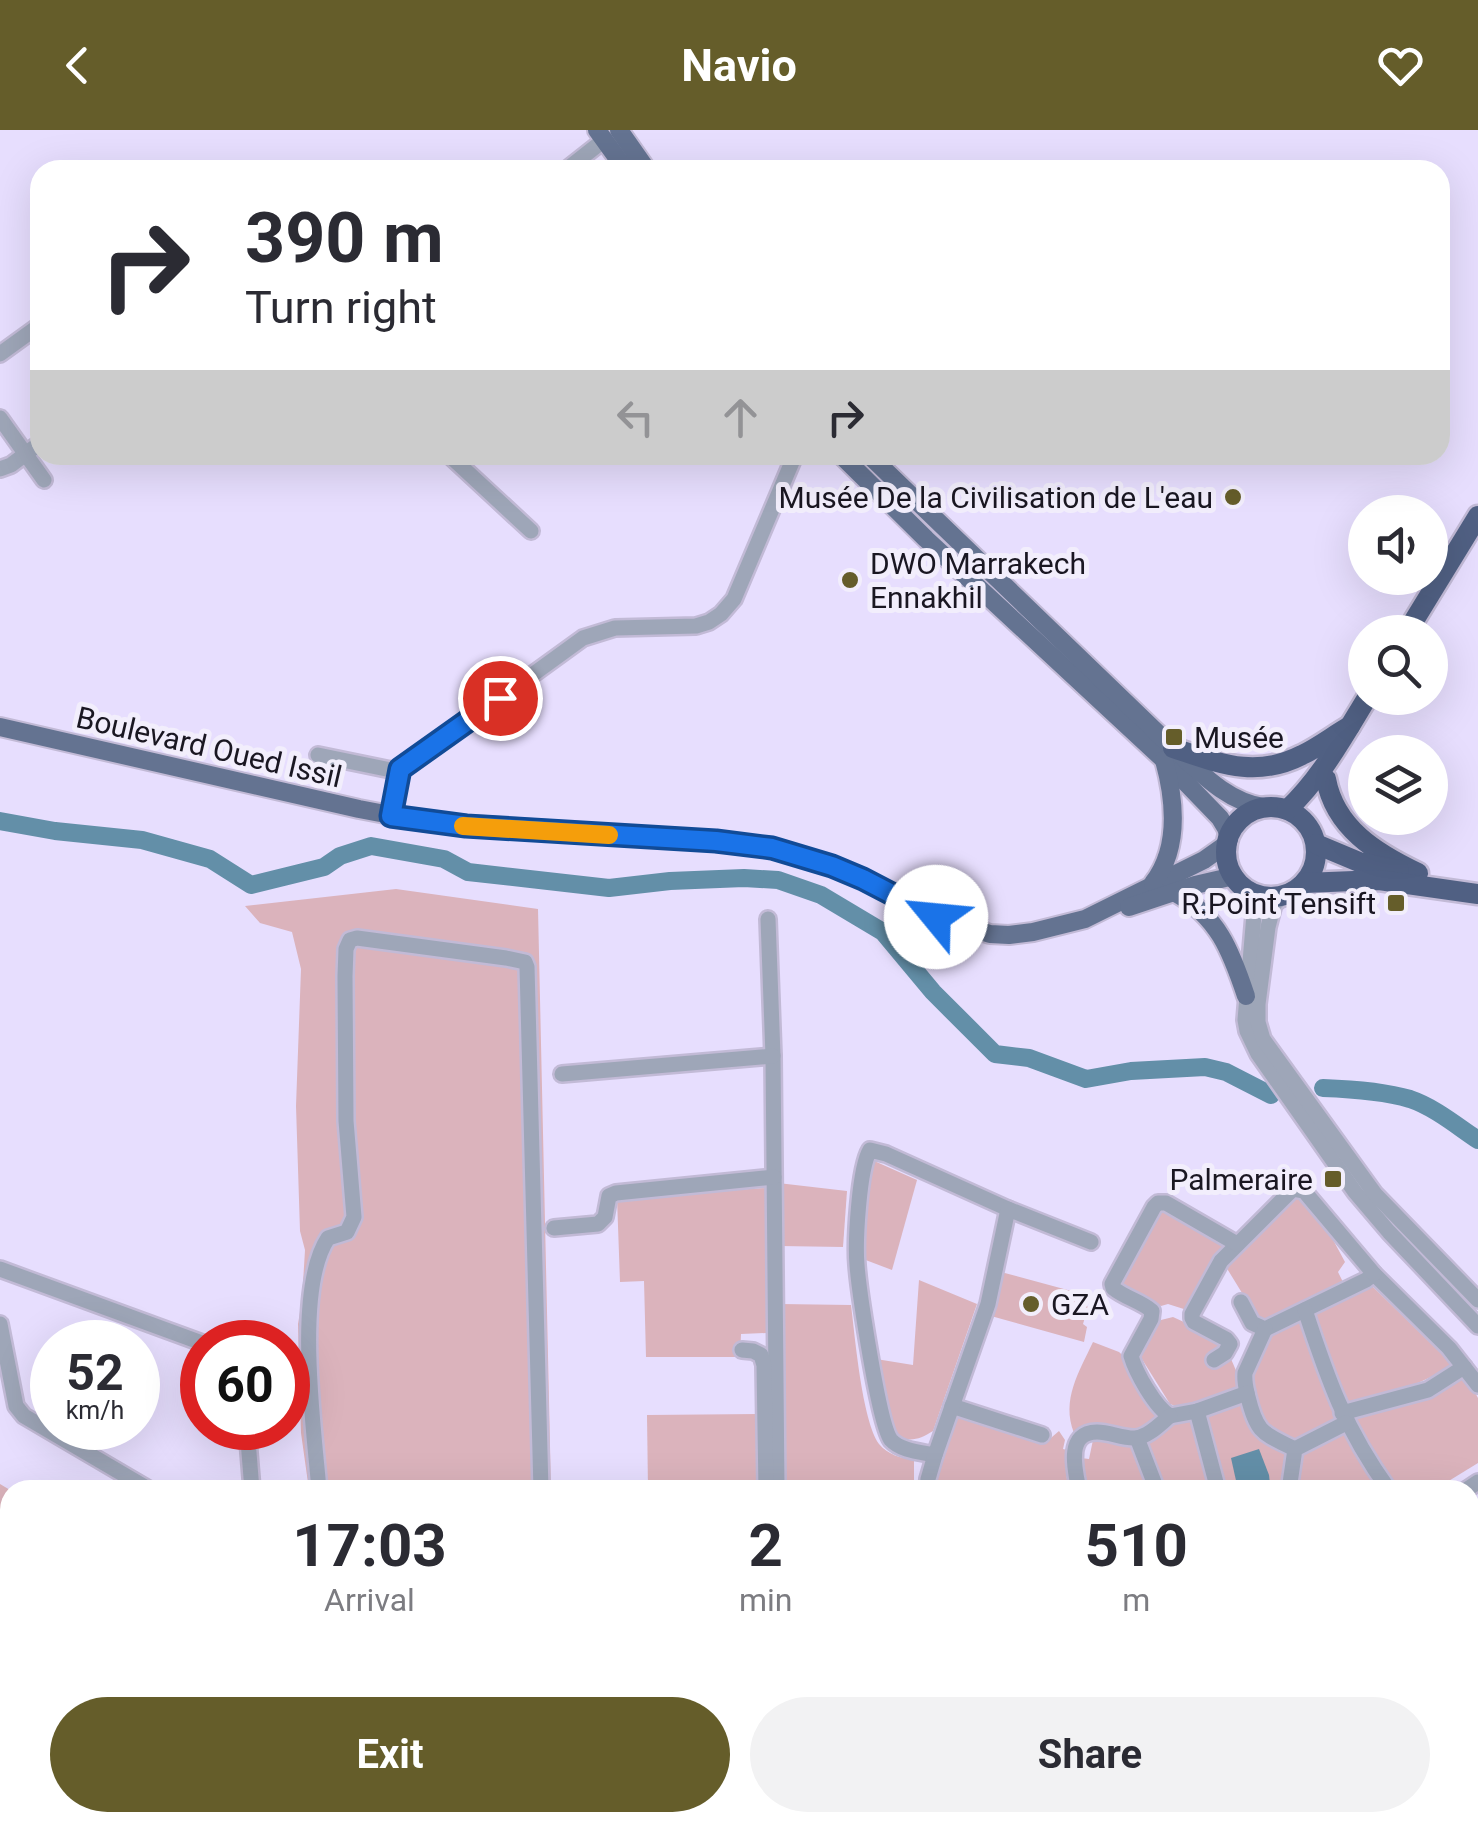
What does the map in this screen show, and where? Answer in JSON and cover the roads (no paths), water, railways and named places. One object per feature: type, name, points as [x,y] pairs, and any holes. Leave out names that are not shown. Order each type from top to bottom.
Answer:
[{"type":"highway","points":[[1417,615],[1478,516]]},
{"type":"highway","points":[[1357,715],[1328,770],[1311,834],[1314,864],[1304,882],[1286,894],[1265,896],[1236,879],[1227,857],[1228,841],[1242,818],[1263,808],[1279,807],[1298,816],[1311,834],[1358,862],[1478,882]]},
{"type":"highway","points":[[1168,754],[1235,767],[1274,767],[1303,755],[1350,726]]},
{"type":"highway","points":[[1287,810],[1328,770]]},
{"type":"highway","points":[[1328,770],[1333,805],[1351,830],[1378,851],[1418,873]]},
{"type":"highway","points":[[1304,882],[1379,880],[1478,894]]},
{"type":"main road","points":[[607,133],[621,160]]},
{"type":"main road","points":[[607,133],[636,160]]},
{"type":"main road","points":[[851,465],[926,539],[1168,754],[1219,789],[1263,808]]},
{"type":"main road","points":[[879,465],[1168,754],[1220,818],[1228,841]]},
{"type":"main road","name":"Boulevard Oued Issil","points":[[0,727],[391,816],[466,826],[772,848],[832,866],[936,917],[990,934],[1060,927],[1104,911],[1236,879]]},
{"type":"main road","points":[[1150,886],[1165,862],[1172,837],[1168,754]]},
{"type":"main road","name":"Boulevard Oued Issil","points":[[1104,911],[1204,860],[1228,841]]},
{"type":"main road","points":[[1174,892],[1193,902],[1215,924],[1246,996]]},
{"type":"street","points":[[577,160],[607,133]]},
{"type":"street","points":[[0,354],[30,333]]},
{"type":"street","points":[[0,418],[30,460]]},
{"type":"street","points":[[0,470],[30,451]]},
{"type":"street","points":[[34,465],[44,480]]},
{"type":"street","points":[[459,465],[531,531]]},
{"type":"street","points":[[318,755],[400,769],[583,638],[614,628],[696,626],[709,622],[734,599],[790,465]]},
{"type":"street","points":[[391,816],[400,769]]},
{"type":"street","points":[[1236,879],[1254,915],[1246,996],[1247,1031],[1377,1220],[1478,1326]]},
{"type":"street","points":[[1264,1052],[1258,1004],[1270,917],[1274,904],[1286,894]]},
{"type":"street","points":[[768,919],[777,1480]]},
{"type":"street","points":[[318,1480],[308,1322],[316,1267],[324,1244],[328,1238],[347,1232],[354,1217],[346,1121],[344,976],[346,950],[350,940],[357,938],[506,958],[524,962],[527,967],[541,1480]]},
{"type":"street","points":[[562,1074],[773,1056]]},
{"type":"street","points":[[1304,1109],[1382,1202],[1478,1300]]},
{"type":"street","points":[[935,1455],[899,1446],[891,1439],[881,1412],[857,1265],[862,1182],[870,1150],[927,1170],[1008,1209],[1091,1242]]},
{"type":"street","points":[[554,1228],[598,1224],[606,1213],[609,1196],[616,1193],[774,1177]]},
{"type":"street","points":[[1214,1360],[1230,1344],[1194,1322],[1192,1314],[1215,1270],[1287,1194],[1298,1188],[1374,1274],[1449,1348],[1478,1385]]},
{"type":"street","points":[[1170,1416],[1161,1410],[1131,1356],[1152,1311],[1112,1288],[1114,1278],[1158,1203],[1166,1203],[1237,1244]]},
{"type":"street","points":[[928,1480],[988,1304],[1008,1209]]},
{"type":"street","points":[[0,1269],[180,1334]]},
{"type":"street","points":[[1296,1448],[1260,1430],[1252,1416],[1245,1373],[1265,1329],[1374,1274]]},
{"type":"street","points":[[1240,1302],[1252,1323],[1265,1329]]},
{"type":"street","points":[[1305,1310],[1344,1418],[1382,1480]]},
{"type":"street","points":[[0,1324],[16,1406],[24,1416],[133,1480]]},
{"type":"street","points":[[742,1350],[762,1354],[766,1480]]},
{"type":"street","points":[[1291,1480],[1296,1448],[1344,1418],[1428,1390],[1464,1367]]},
{"type":"street","points":[[1078,1480],[1073,1458],[1080,1438],[1096,1432],[1137,1438],[1170,1416],[1197,1412],[1247,1393]]},
{"type":"street","points":[[952,1406],[1042,1435]]},
{"type":"street","points":[[1197,1412],[1215,1480]]},
{"type":"street","points":[[1137,1438],[1153,1480]]},
{"type":"street","points":[[249,1450],[251,1480]]},
{"type":"water","points":[[1259,1449],[1270,1480],[1236,1480],[1231,1458]]},
{"type":"waterway","points":[[0,821],[142,840],[210,859],[251,885],[324,867],[340,856],[371,846],[444,859],[468,872],[609,888],[670,881],[778,880],[821,895],[883,932],[933,992],[995,1054],[1029,1058],[1086,1079],[1131,1071],[1205,1067],[1226,1072],[1271,1095]]},
{"type":"waterway","points":[[1323,1088],[1378,1092],[1419,1102],[1478,1140]]},
{"type":"place","name":"Musée De la Civilisation de L'eau","points":[[1233,497]]},
{"type":"place","name":"DWO Marrakech Ennakhil","points":[[850,580]]},
{"type":"place","name":"Musée","points":[[1174,737]]},
{"type":"place","name":"R.Point Tensift","points":[[1396,903]]},
{"type":"place","name":"Palmeraire","points":[[1333,1179]]},
{"type":"place","name":"GZA","points":[[1031,1304]]}]
